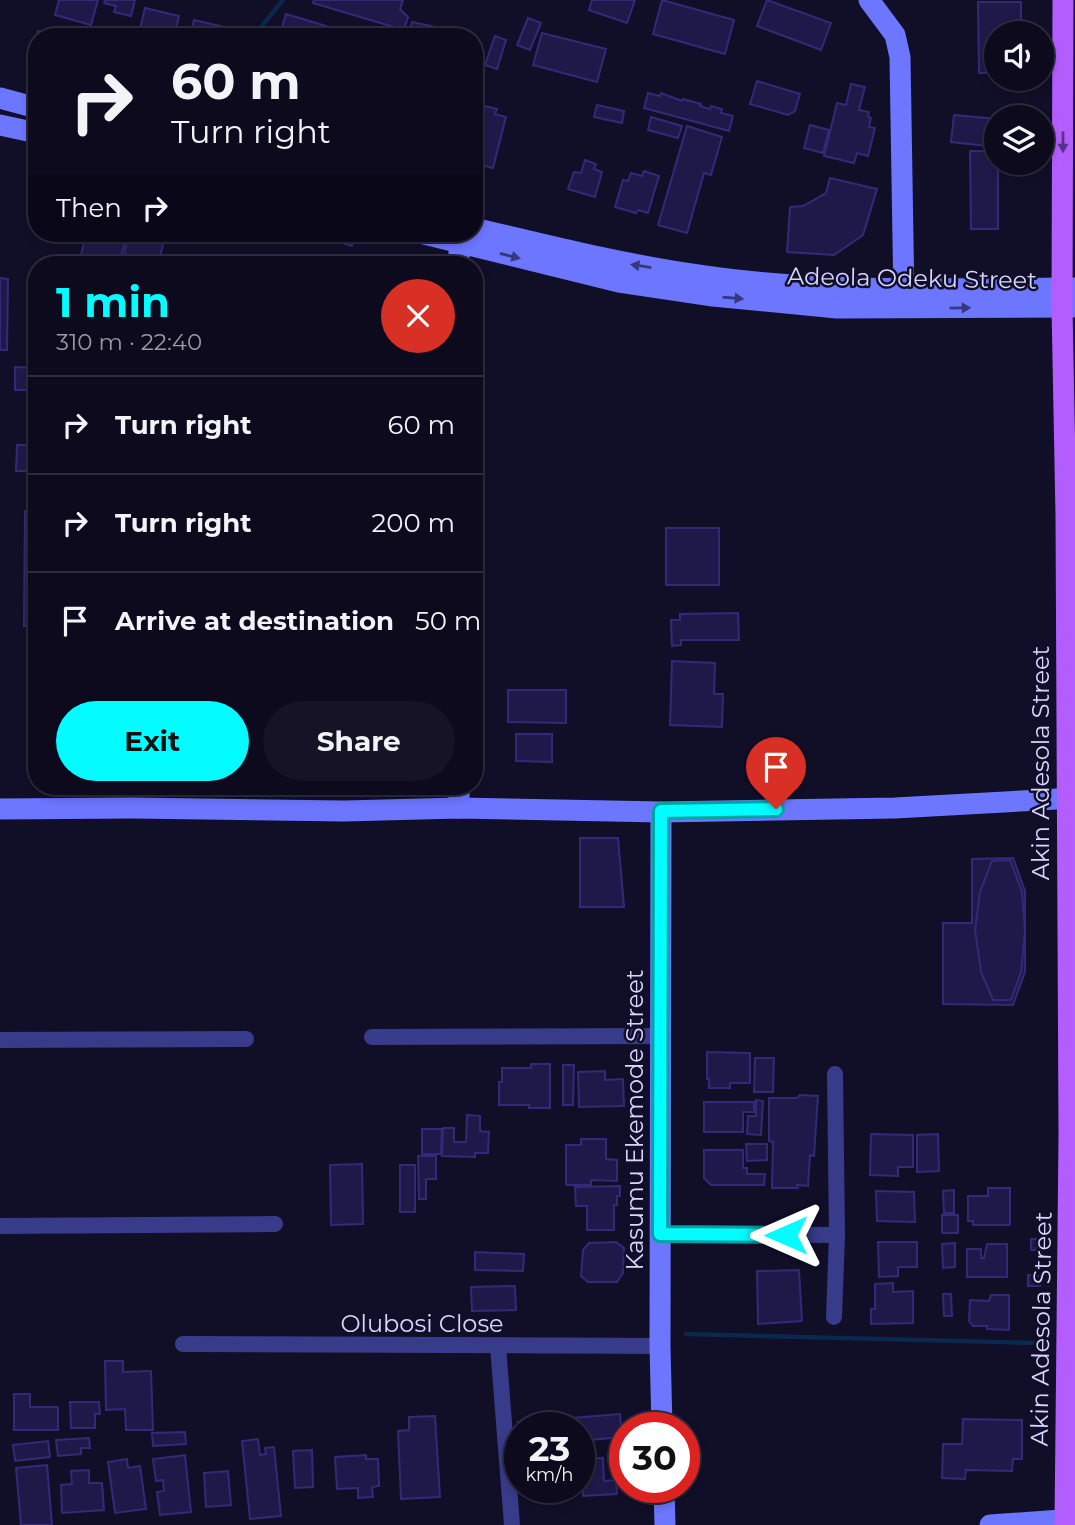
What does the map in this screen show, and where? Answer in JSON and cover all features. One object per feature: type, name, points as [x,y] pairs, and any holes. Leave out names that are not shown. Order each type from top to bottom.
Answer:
[{"type":"main road","name":"Akin Adesola Street","points":[[1063,0],[1069,297],[1066,516],[1072,1327],[1069,1521]]},
{"type":"street","points":[[869,0],[895,35],[900,57],[904,298]]},
{"type":"street","points":[[0,98],[28,106]]},
{"type":"street","points":[[0,125],[28,131]]},
{"type":"street","name":"Adeola Odeku Street","points":[[483,230],[622,263],[700,276],[833,287],[904,298]]},
{"type":"street","name":"Adeola Odeku Street","points":[[460,247],[619,282],[798,305],[904,298],[1069,297]]},
{"type":"street","points":[[459,795],[459,808]]},
{"type":"street","points":[[0,809],[344,811],[459,808],[661,811],[895,808],[1070,798]]},
{"type":"street","name":"Kasumu Ekemode Street","points":[[661,811],[662,1412]]},
{"type":"street","points":[[372,1037],[661,1036]]},
{"type":"street","points":[[0,1040],[246,1039]]},
{"type":"street","points":[[834,1317],[835,1074]]},
{"type":"street","points":[[0,1226],[275,1224]]},
{"type":"street","points":[[660,1234],[836,1235]]},
{"type":"street","name":"Olubosi Close","points":[[183,1344],[660,1346]]},
{"type":"street","points":[[498,1346],[512,1525]]},
{"type":"street","points":[[664,1503],[665,1525]]},
{"type":"street","points":[[990,1525],[1069,1521]]},
{"type":"building","points":[[59,0],[98,0],[91,25],[55,15]]},
{"type":"building","points":[[105,0],[135,0],[131,16],[114,12],[116,6],[104,3]]},
{"type":"building","points":[[314,0],[403,0],[400,9],[408,17],[405,28],[397,28],[313,3]]},
{"type":"building","points":[[592,0],[635,0],[627,23],[589,10]]},
{"type":"building","points":[[662,0],[734,20],[725,54],[653,34]]},
{"type":"building","points":[[767,0],[831,23],[821,50],[757,26]]},
{"type":"building","points":[[978,2],[1021,2],[1021,21],[984,21],[984,73],[979,73]]},
{"type":"building","points":[[145,8],[179,16],[176,28],[140,28]]},
{"type":"building","points":[[286,14],[333,28],[282,28]]},
{"type":"building","points":[[528,18],[541,23],[530,50],[517,45]]},
{"type":"building","points":[[194,20],[228,28],[192,28]]},
{"type":"building","points":[[412,22],[436,27],[436,28],[410,28]]},
{"type":"building","points":[[542,33],[606,49],[597,82],[533,65]]},
{"type":"building","points":[[495,36],[506,40],[497,69],[485,65]]},
{"type":"building","points":[[757,81],[800,94],[795,111],[788,115],[750,104]]},
{"type":"building","points":[[851,84],[865,87],[859,110],[869,112],[869,127],[875,128],[868,156],[857,153],[854,163],[824,156],[837,103],[846,105]]},
{"type":"building","points":[[648,93],[660,96],[661,93],[710,109],[711,106],[722,109],[721,113],[733,116],[729,131],[644,108]]},
{"type":"building","points":[[597,105],[624,111],[622,123],[594,117]]},
{"type":"building","points":[[483,106],[497,109],[495,114],[506,117],[493,168],[483,165]]},
{"type":"building","points":[[954,115],[984,118],[984,146],[951,142]]},
{"type":"building","points":[[651,117],[682,126],[678,138],[648,130]]},
{"type":"building","points":[[810,125],[829,130],[823,153],[804,148]]},
{"type":"building","points":[[687,126],[722,137],[711,175],[704,173],[687,233],[658,225]]},
{"type":"building","points":[[970,151],[984,151],[984,175],[998,175],[998,229],[971,229]]},
{"type":"building","points":[[585,160],[596,164],[594,169],[602,172],[595,197],[568,189],[574,172],[581,173]]},
{"type":"building","points":[[644,171],[659,176],[648,213],[638,210],[636,213],[615,207],[623,180],[628,181],[631,173],[642,176]]},
{"type":"building","points":[[830,178],[877,189],[863,235],[834,255],[787,252],[790,207],[803,206],[826,193]]},
{"type":"building","points":[[84,242],[125,242],[121,256],[81,256]]},
{"type":"building","points":[[127,242],[164,242],[160,256],[124,256]]},
{"type":"building","points":[[0,278],[8,279],[7,350],[0,350]]},
{"type":"building","points":[[15,367],[28,368],[28,390],[15,390]]},
{"type":"building","points":[[17,445],[28,445],[28,471],[16,471]]},
{"type":"building","points":[[25,511],[28,511],[28,626],[24,626]]},
{"type":"building","points":[[666,528],[719,528],[719,585],[666,585]]},
{"type":"building","points":[[738,613],[739,640],[681,640],[681,645],[672,646],[671,620],[680,620],[680,614]]},
{"type":"building","points":[[672,661],[715,663],[714,694],[723,694],[722,727],[670,725]]},
{"type":"building","points":[[508,690],[566,690],[566,723],[508,722]]},
{"type":"building","points":[[516,734],[552,734],[552,762],[516,761]]},
{"type":"building","points":[[580,838],[618,838],[624,907],[580,907]]},
{"type":"building","points":[[1013,858],[1025,891],[1025,972],[1013,1005],[943,1004],[943,923],[972,923],[972,859]]},
{"type":"building","points":[[1010,860],[1022,892],[1025,930],[1021,972],[1011,1000],[993,1000],[981,972],[975,930],[980,892],[992,861]]},
{"type":"building","points":[[707,1052],[750,1053],[750,1083],[730,1083],[730,1088],[709,1088]]},
{"type":"building","points":[[755,1058],[774,1058],[773,1092],[754,1092]]},
{"type":"building","points":[[531,1064],[550,1064],[550,1108],[499,1105],[502,1068],[531,1068]]},
{"type":"building","points":[[563,1065],[574,1065],[573,1105],[563,1105]]},
{"type":"building","points":[[605,1071],[605,1080],[623,1079],[624,1106],[579,1107],[578,1072]]},
{"type":"building","points":[[800,1095],[818,1096],[814,1156],[810,1155],[808,1186],[772,1188],[773,1142],[769,1141],[769,1098],[797,1098]]},
{"type":"building","points":[[756,1100],[763,1101],[761,1135],[747,1134],[748,1116],[756,1116]]},
{"type":"building","points":[[704,1102],[754,1102],[754,1112],[743,1112],[743,1132],[704,1132]]},
{"type":"building","points":[[467,1115],[480,1116],[480,1131],[489,1132],[488,1153],[475,1153],[475,1157],[442,1156],[443,1128],[454,1128],[454,1142],[466,1142]]},
{"type":"building","points":[[422,1129],[442,1129],[441,1154],[422,1154]]},
{"type":"building","points":[[871,1134],[913,1135],[913,1167],[898,1167],[898,1176],[870,1175]]},
{"type":"building","points":[[938,1134],[939,1171],[917,1172],[917,1135]]},
{"type":"building","points":[[581,1139],[606,1139],[606,1159],[617,1160],[617,1181],[591,1180],[591,1185],[566,1185],[566,1145],[581,1145]]},
{"type":"building","points":[[746,1144],[767,1144],[767,1160],[747,1161]]},
{"type":"building","points":[[704,1150],[743,1150],[743,1168],[747,1168],[747,1174],[765,1174],[764,1185],[711,1185],[704,1178]]},
{"type":"building","points":[[418,1156],[436,1156],[436,1179],[426,1179],[426,1199],[419,1199]]},
{"type":"building","points":[[362,1164],[363,1224],[331,1225],[330,1165]]},
{"type":"building","points":[[400,1165],[415,1165],[415,1212],[400,1212]]},
{"type":"building","points":[[620,1186],[620,1196],[617,1196],[617,1205],[614,1205],[614,1230],[587,1230],[587,1206],[576,1206],[575,1187]]},
{"type":"building","points":[[988,1188],[1010,1188],[1010,1225],[973,1225],[973,1221],[968,1221],[968,1196],[988,1196]]},
{"type":"building","points":[[954,1190],[954,1213],[944,1213],[943,1191]]},
{"type":"building","points":[[876,1191],[914,1192],[915,1222],[877,1221]]},
{"type":"building","points":[[942,1215],[958,1215],[958,1233],[942,1233]]},
{"type":"building","points":[[1031,1239],[1039,1239],[1039,1250],[1031,1250]]},
{"type":"building","points":[[616,1242],[624,1248],[623,1273],[617,1282],[588,1282],[581,1276],[583,1250],[589,1243]]},
{"type":"building","points":[[878,1242],[917,1242],[917,1267],[898,1267],[898,1276],[879,1277]]},
{"type":"building","points":[[955,1243],[955,1267],[943,1268],[942,1244]]},
{"type":"building","points":[[987,1244],[1007,1244],[1007,1277],[967,1277],[967,1249],[981,1249],[981,1258],[984,1258]]},
{"type":"building","points":[[475,1252],[524,1254],[523,1271],[475,1270]]},
{"type":"building","points":[[799,1270],[802,1321],[758,1324],[757,1271]]},
{"type":"building","points":[[1028,1275],[1041,1276],[1040,1286],[1028,1286]]},
{"type":"building","points":[[893,1283],[893,1292],[913,1291],[913,1323],[871,1324],[871,1309],[875,1309],[875,1284]]},
{"type":"building","points":[[515,1286],[516,1310],[472,1311],[471,1287]]},
{"type":"building","points":[[943,1294],[951,1294],[952,1316],[944,1316]]},
{"type":"building","points":[[991,1295],[1009,1295],[1009,1330],[973,1326],[969,1321],[970,1300],[989,1301]]},
{"type":"building","points":[[105,1361],[123,1361],[123,1372],[151,1371],[153,1430],[126,1430],[125,1409],[106,1410]]},
{"type":"building","points":[[14,1394],[30,1394],[30,1407],[58,1407],[58,1430],[14,1430]]},
{"type":"building","points":[[70,1402],[99,1402],[100,1414],[95,1414],[95,1428],[71,1428]]},
{"type":"building","points":[[609,1415],[609,1438],[595,1440],[595,1416]]},
{"type":"building","points":[[435,1416],[440,1497],[401,1499],[398,1431],[409,1430],[409,1417]]},
{"type":"building","points":[[963,1419],[1022,1420],[1022,1459],[1013,1459],[1012,1471],[966,1470],[965,1479],[942,1478],[943,1444],[962,1444]]},
{"type":"building","points":[[185,1432],[186,1444],[153,1446],[152,1433]]},
{"type":"building","points":[[89,1438],[90,1448],[81,1448],[81,1454],[58,1456],[56,1440]]},
{"type":"building","points":[[258,1439],[260,1455],[266,1454],[265,1448],[274,1447],[281,1516],[250,1519],[242,1441]]},
{"type":"building","points":[[48,1441],[50,1457],[15,1461],[13,1445]]},
{"type":"building","points":[[312,1450],[313,1487],[295,1488],[293,1451]]},
{"type":"building","points":[[185,1455],[191,1512],[160,1515],[157,1492],[164,1491],[163,1480],[156,1481],[153,1459]]},
{"type":"building","points":[[366,1455],[366,1459],[378,1459],[379,1486],[372,1487],[373,1497],[358,1498],[358,1488],[337,1489],[335,1457]]},
{"type":"building","points":[[595,1458],[603,1458],[604,1481],[609,1481],[609,1494],[595,1495]]},
{"type":"building","points":[[127,1459],[128,1468],[140,1466],[146,1509],[115,1513],[108,1462]]},
{"type":"building","points":[[47,1465],[52,1525],[21,1525],[16,1468]]},
{"type":"building","points":[[89,1470],[89,1483],[102,1483],[104,1510],[62,1513],[61,1485],[72,1484],[71,1471]]},
{"type":"building","points":[[228,1471],[231,1505],[206,1507],[204,1473]]},
{"type":"waterway","points":[[260,28],[283,0]]},
{"type":"waterway","points":[[686,1334],[1038,1343]]},
{"type":"route","points":[[776,809],[661,811],[660,1234],[786,1235]]}]
